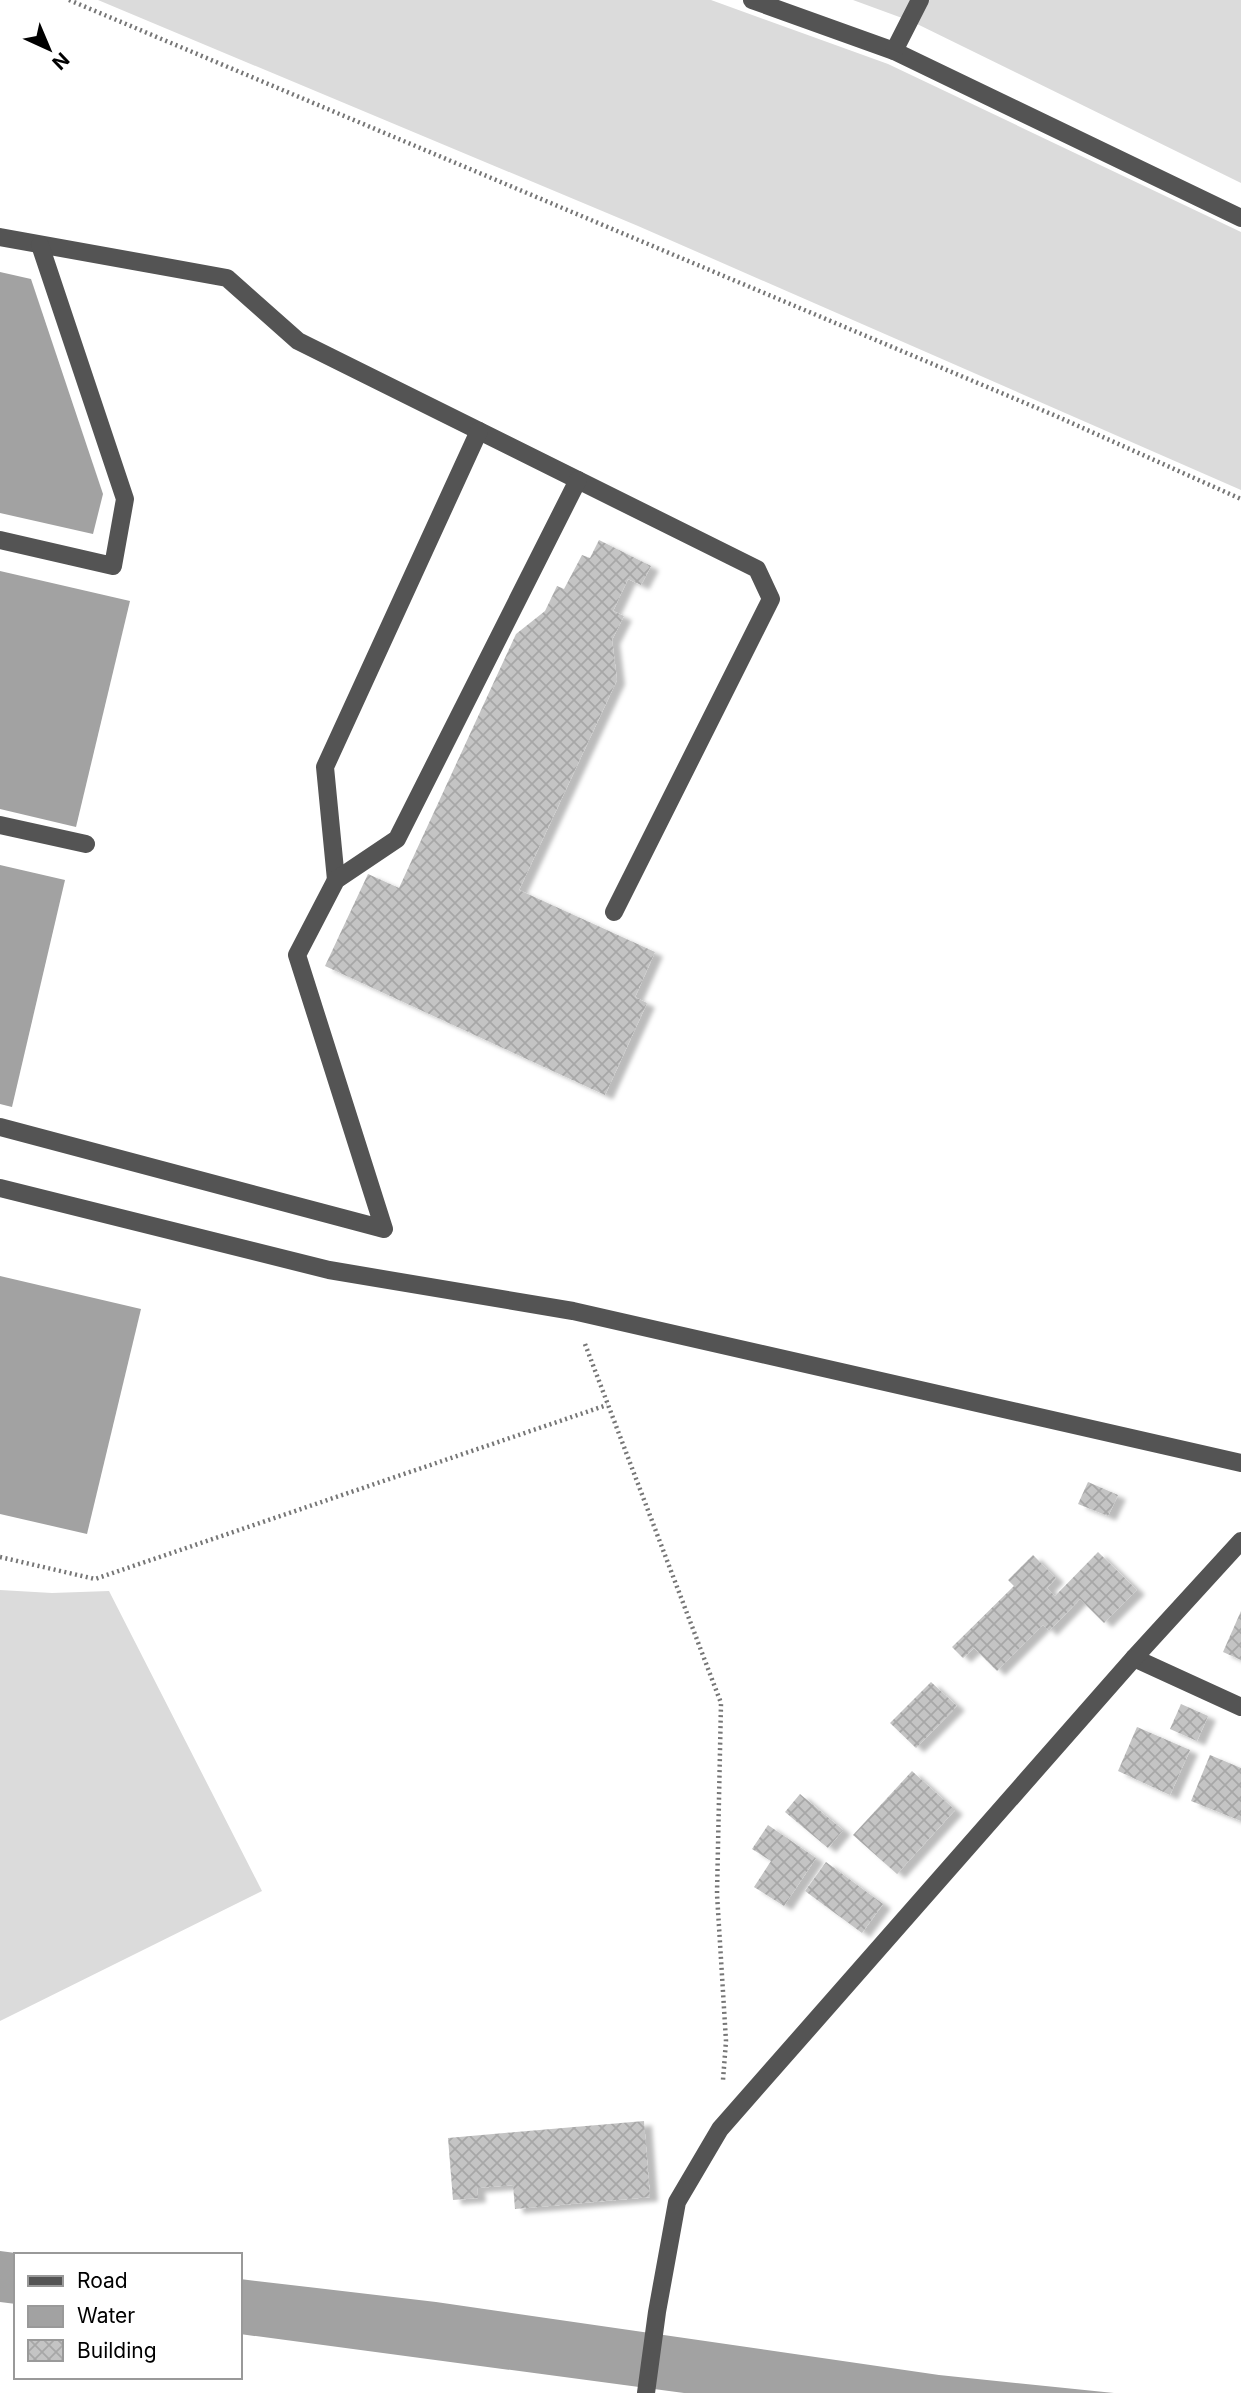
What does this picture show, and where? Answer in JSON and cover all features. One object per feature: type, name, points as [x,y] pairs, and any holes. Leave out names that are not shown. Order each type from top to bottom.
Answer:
[{"type":"street","points":[[752,0],[894,51],[1241,218]]},
{"type":"street","points":[[894,51],[920,0]]},
{"type":"street","points":[[0,237],[227,278],[298,341],[757,569],[771,599],[614,912]]},
{"type":"street","points":[[0,540],[113,566],[125,499],[40,245]]},
{"type":"street","points":[[336,880],[324,767],[479,431]]},
{"type":"street","points":[[0,1127],[384,1229],[297,956],[336,880],[397,839],[578,480]]},
{"type":"street","points":[[0,825],[86,844]]},
{"type":"street","points":[[0,1188],[329,1270],[573,1311],[1241,1463]]},
{"type":"street","points":[[646,2393],[657,2312],[677,2202],[720,2129],[1134,1658],[1241,1541]]},
{"type":"street","points":[[1134,1658],[1241,1707]]},
{"type":"path","points":[[69,0],[1056,416],[1241,499]]},
{"type":"path","points":[[573,1311],[721,1703],[717,1894],[726,2041],[720,2129]]},
{"type":"path","points":[[0,1557],[95,1579],[607,1405]]},
{"type":"shaded area","points":[[98,0],[711,0],[888,64],[1241,232],[1241,490],[638,226]]},
{"type":"shaded area","points":[[853,0],[1241,0],[1241,183],[913,22]]},
{"type":"shaded area","points":[[0,1590],[52,1593],[109,1591],[262,1891],[0,2021]]},
{"type":"water","points":[[0,272],[31,279],[103,494],[93,534],[0,513]]},
{"type":"water","points":[[0,571],[130,601],[76,827],[0,809]]},
{"type":"water","points":[[0,865],[65,880],[12,1107],[0,1104]]},
{"type":"water","points":[[0,1276],[141,1309],[87,1534],[0,1514]]},
{"type":"water","points":[[0,2251],[16,2253],[14,2304],[0,2302]]},
{"type":"water","points":[[242,2279],[436,2302],[939,2375],[1114,2393],[684,2393],[242,2334]]},
{"type":"building","points":[[599,540],[651,566],[641,585],[628,579],[613,611],[624,616],[612,640],[617,680],[519,890],[655,952],[635,997],[647,1003],[605,1095],[325,966],[368,874],[399,888],[516,634],[545,611],[557,586],[564,589],[582,555],[590,558]]},
{"type":"building","points":[[1088,1482],[1118,1495],[1108,1516],[1078,1504]]},
{"type":"building","points":[[1098,1552],[1137,1590],[1104,1623],[1080,1599],[1049,1631],[1043,1625],[997,1671],[974,1648],[963,1658],[952,1647],[1014,1586],[1008,1580],[1033,1555],[1056,1578],[1047,1588],[1055,1596]]},
{"type":"building","points":[[1241,1611],[1241,1660],[1223,1652]]},
{"type":"building","points":[[931,1682],[957,1706],[916,1748],[890,1723]]},
{"type":"building","points":[[1181,1704],[1208,1716],[1197,1741],[1170,1729]]},
{"type":"building","points":[[1137,1727],[1190,1750],[1170,1795],[1118,1771]]},
{"type":"building","points":[[1210,1755],[1241,1768],[1241,1821],[1191,1801]]},
{"type":"building","points":[[912,1771],[955,1810],[897,1874],[853,1835]]},
{"type":"building","points":[[800,1794],[843,1830],[828,1848],[785,1812]]},
{"type":"building","points":[[768,1825],[816,1858],[784,1906],[754,1887],[771,1861],[752,1849]]},
{"type":"building","points":[[826,1862],[883,1904],[862,1933],[805,1891]]},
{"type":"building","points":[[644,2121],[650,2197],[515,2209],[513,2185],[477,2188],[478,2198],[453,2200],[448,2138]]}]
